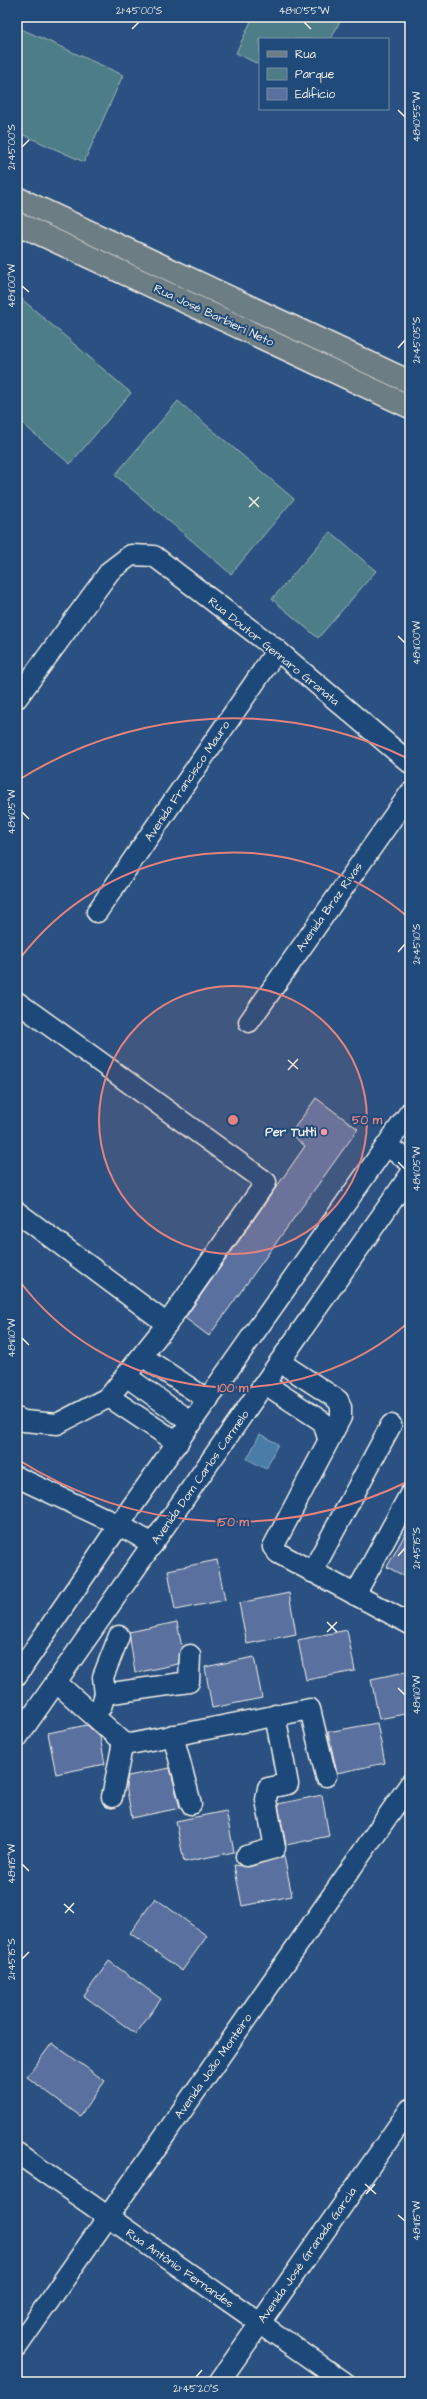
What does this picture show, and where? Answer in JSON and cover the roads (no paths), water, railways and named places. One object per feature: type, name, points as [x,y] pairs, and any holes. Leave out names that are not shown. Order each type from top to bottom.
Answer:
[{"type":"main road","name":"Rua José Barbieri Neto","points":[[17,198],[410,382]]},
{"type":"main road","name":"Rua José Barbieri Neto","points":[[17,223],[410,407]]},
{"type":"street","name":"Rua Doutor Gennaro Granata","points":[[17,698],[110,571],[131,555],[154,556],[277,650],[410,763]]},
{"type":"street","name":"Avenida Francisco Mauro","points":[[97,912],[277,650]]},
{"type":"street","name":"Avenida Braz Rivas","points":[[249,1022],[410,793]]},
{"type":"street","points":[[17,1002],[266,1182],[167,1324],[109,1397],[57,1424],[24,1421],[17,1418]]},
{"type":"street","points":[[17,1675],[119,1525],[410,1112]]},
{"type":"street","points":[[386,1146],[410,1162]]},
{"type":"street","name":"Avenida Dom Carlos Carmelo","points":[[17,1738],[57,1683],[410,1175]]},
{"type":"street","points":[[17,1212],[167,1324]]},
{"type":"street","points":[[142,1356],[208,1400]]},
{"type":"street","points":[[280,1362],[338,1400],[341,1407],[341,1417],[334,1432],[328,1438],[273,1547],[278,1553],[410,1624]]},
{"type":"street","points":[[126,1376],[192,1423]]},
{"type":"street","points":[[265,1384],[323,1422],[328,1438]]},
{"type":"street","points":[[109,1397],[178,1443]]},
{"type":"street","points":[[312,1572],[391,1425]]},
{"type":"street","points":[[17,1477],[119,1525],[153,1544]]},
{"type":"street","points":[[355,1595],[410,1494]]},
{"type":"street","points":[[97,1718],[105,1694],[103,1677],[119,1636]]},
{"type":"street","points":[[105,1694],[189,1682],[190,1655]]},
{"type":"street","points":[[57,1683],[123,1742],[130,1744],[310,1708],[326,1776]]},
{"type":"street","points":[[246,1856],[275,1848],[266,1800],[268,1788],[288,1784],[275,1715]]},
{"type":"street","points":[[173,1735],[191,1804]]},
{"type":"street","points":[[112,1797],[123,1742]]},
{"type":"street","name":"Avenida João Monteiro","points":[[17,2347],[410,1784]]},
{"type":"street","name":"Avenida José Granada Garcia","points":[[219,2382],[410,2109]]},
{"type":"street","name":"Rua Antônio Fernandes","points":[[17,2153],[107,2218],[344,2382]]},
{"type":"water","points":[[260,1434],[278,1444],[266,1469],[247,1459]]},
{"type":"place","name":"Per Tutti","points":[[324,1132]]}]
